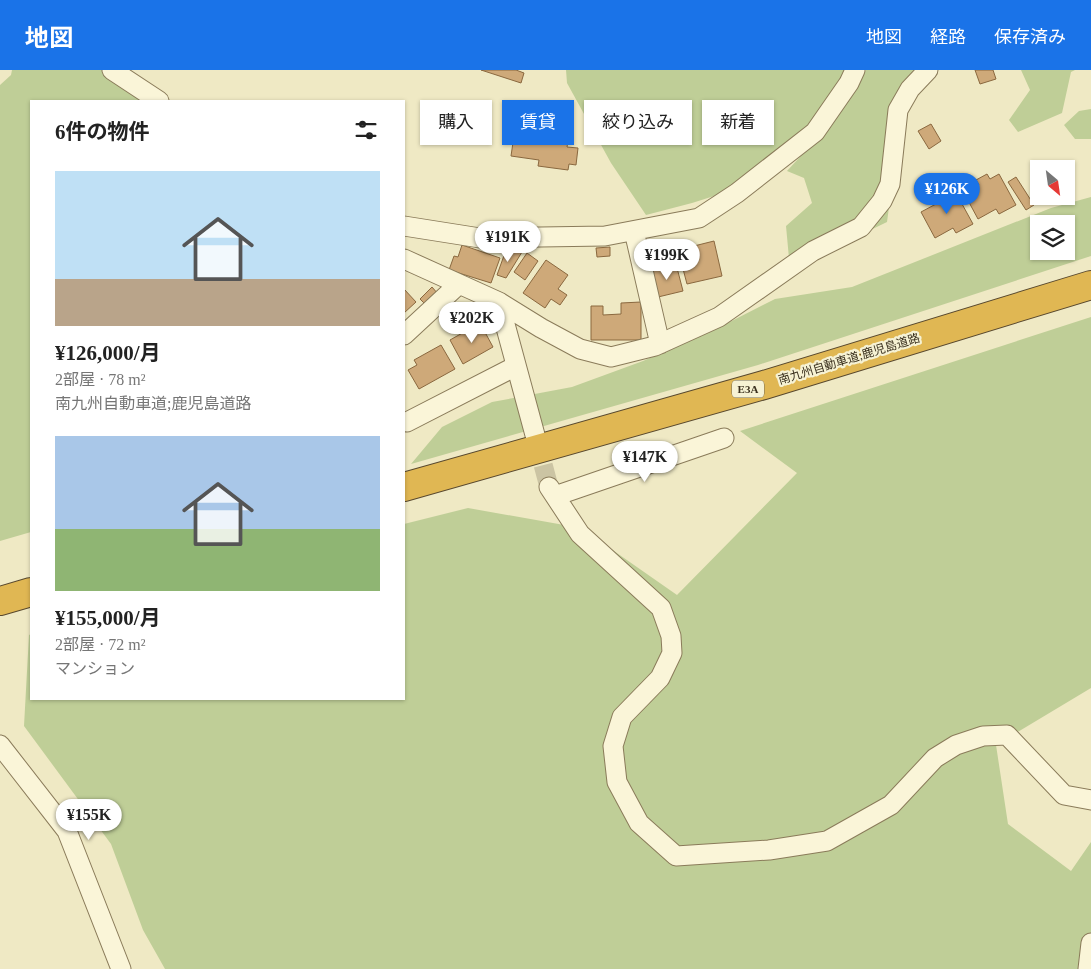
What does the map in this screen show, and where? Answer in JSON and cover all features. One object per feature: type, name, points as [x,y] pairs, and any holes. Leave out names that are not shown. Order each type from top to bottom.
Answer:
[{"type":"highway","name":"南九州自動車道;鹿児島道路","points":[[405,486],[764,385],[1091,286]]},
{"type":"highway","points":[[0,600],[30,592]]},
{"type":"street","points":[[112,70],[157,100]]},
{"type":"street","points":[[405,226],[480,238],[605,236],[699,218],[737,193],[815,132],[849,83],[855,70]]},
{"type":"street","points":[[405,258],[499,302],[580,349],[610,357],[660,344],[719,317],[814,250],[861,227],[882,201],[890,184],[898,110],[910,89],[928,70]]},
{"type":"street","points":[[634,231],[660,344]]},
{"type":"street","points":[[405,334],[460,284]]},
{"type":"street","points":[[499,302],[535,434]]},
{"type":"street","points":[[407,422],[516,366]]},
{"type":"street","points":[[724,438],[552,491],[580,534],[661,608],[671,636],[672,653],[660,678],[622,717],[613,746],[617,782],[639,823],[676,856],[769,850],[827,841],[891,805],[935,758],[956,745],[983,736],[1007,735],[1064,795],[1091,800]]},
{"type":"street","points":[[0,745],[67,831],[121,969]]},
{"type":"street","points":[[1088,969],[1091,943]]},
{"type":"green space","points":[[12,70],[125,70],[163,100],[30,100],[30,532],[0,541],[0,85],[11,75]]},
{"type":"green space","points":[[566,70],[850,70],[826,110],[749,185],[646,215],[601,145],[692,145],[692,100],[584,100],[584,114],[567,83]]},
{"type":"green space","points":[[866,70],[921,70],[907,82],[906,123],[892,185],[887,222],[790,269],[786,226],[812,203],[804,178],[787,171],[830,122]]},
{"type":"green space","points":[[1021,70],[1075,70],[1071,72],[1062,113],[1018,132],[1009,120],[1030,90]]},
{"type":"green space","points":[[1091,109],[1091,139],[1075,139],[1064,125],[1079,111]]},
{"type":"green space","points":[[1091,197],[1091,256],[758,365],[411,464],[442,427],[492,402],[572,387],[643,361],[714,330],[775,299],[852,287],[1030,216],[1030,260],[1075,260],[1075,215],[1033,215],[1062,205],[1075,205],[1075,201]]},
{"type":"green space","points":[[1091,317],[1091,688],[996,745],[1008,824],[1071,871],[1091,842],[1091,969],[165,969],[143,930],[111,844],[24,726],[29,635],[30,700],[405,700],[405,524],[468,508],[581,528],[677,595],[797,473],[740,431]]},
{"type":"building","points":[[481,70],[516,70],[524,73],[521,83]]},
{"type":"building","points":[[975,70],[993,70],[996,79],[980,84]]},
{"type":"building","points":[[931,124],[941,141],[929,149],[918,131]]},
{"type":"building","points":[[513,145],[567,145],[567,147],[578,148],[576,165],[569,164],[568,170],[538,166],[539,160],[511,156]]},
{"type":"building","points":[[987,174],[990,179],[999,174],[1016,205],[999,214],[996,209],[978,219],[964,193],[979,185],[976,180]]},
{"type":"building","points":[[1016,177],[1030,199],[1030,205],[1034,205],[1026,210],[1008,182]]},
{"type":"building","points":[[944,192],[947,198],[956,193],[973,224],[956,233],[953,228],[935,238],[921,212],[936,204],[933,199]]},
{"type":"building","points":[[714,241],[722,276],[687,284],[678,250]]},
{"type":"building","points":[[462,245],[500,258],[491,283],[449,270],[454,256],[458,257]]},
{"type":"building","points":[[610,247],[610,256],[597,257],[596,248]]},
{"type":"building","points":[[506,250],[522,252],[506,278],[497,275]]},
{"type":"building","points":[[527,253],[538,261],[525,280],[514,272]]},
{"type":"building","points":[[546,260],[568,275],[558,289],[567,295],[560,305],[551,299],[545,308],[523,293]]},
{"type":"building","points":[[676,264],[683,291],[658,297],[652,270]]},
{"type":"building","points":[[432,287],[438,294],[426,305],[420,299]]},
{"type":"building","points":[[405,290],[416,302],[405,312]]},
{"type":"building","points":[[641,302],[641,340],[591,340],[591,306],[603,306],[603,315],[621,314],[621,303]]},
{"type":"building","points":[[480,323],[493,347],[463,364],[450,340]]},
{"type":"building","points":[[441,345],[455,369],[419,389],[408,370],[417,365],[414,360]]},
{"type":"tunnel","points":[[536,438],[549,487]]}]
